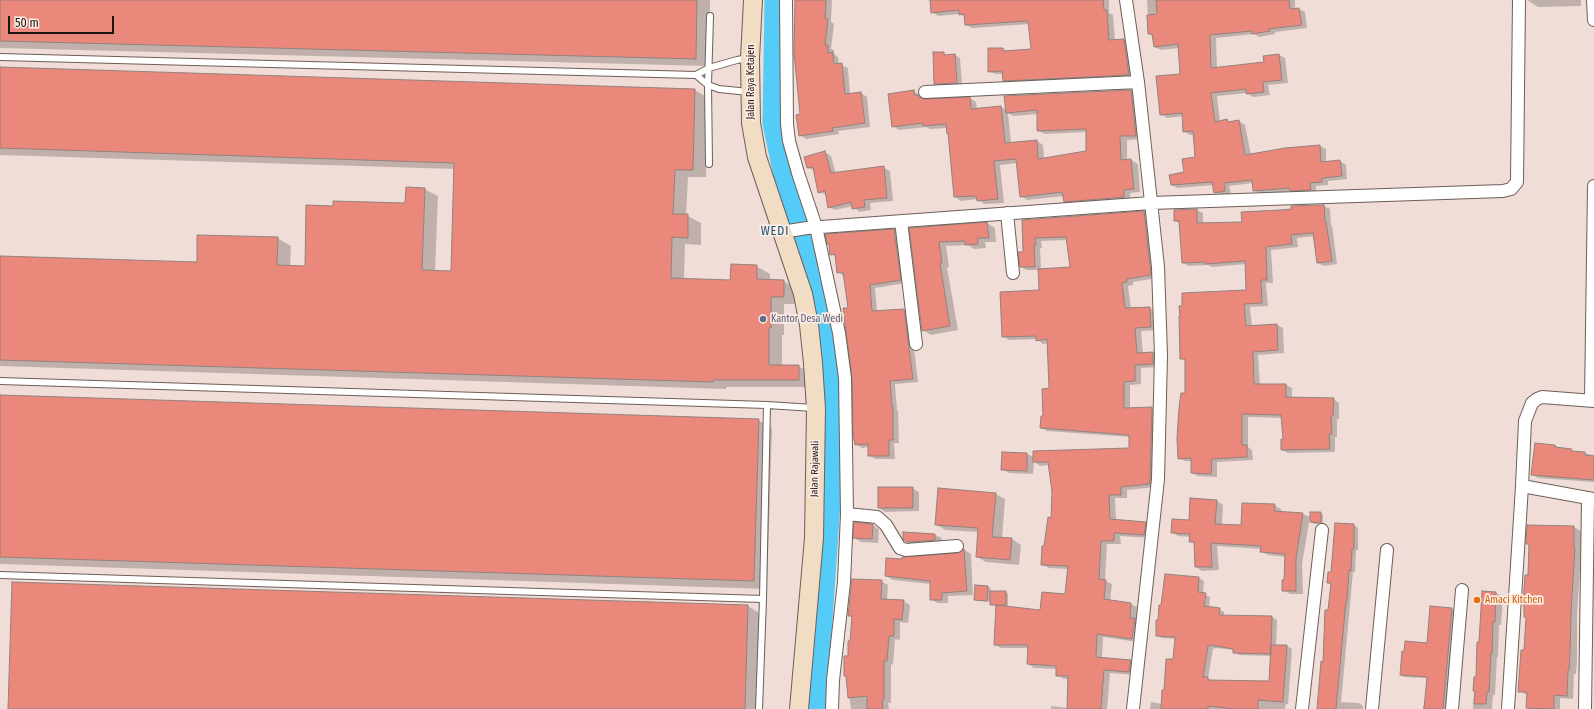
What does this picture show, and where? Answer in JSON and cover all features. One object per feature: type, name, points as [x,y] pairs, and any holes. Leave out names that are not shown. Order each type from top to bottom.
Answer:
[{"type":"street","name":"Jalan Raya Ketajen","points":[[752,0],[749,92],[751,123],[757,157],[786,231]]},
{"type":"street","points":[[786,0],[787,124],[789,141],[839,333],[845,378],[847,514],[844,582],[833,680],[832,709]]},
{"type":"street","points":[[1126,0],[1138,82],[1158,267],[1161,355],[1158,479],[1133,709]]},
{"type":"street","points":[[786,231],[1151,203],[1495,191],[1511,189],[1517,182],[1519,0]]},
{"type":"street","points":[[1593,0],[1594,20]]},
{"type":"street","points":[[925,92],[1138,82]]},
{"type":"street","points":[[1508,709],[1525,421],[1532,403],[1542,397],[1592,400],[1594,186]]},
{"type":"street","points":[[1007,213],[1013,273]]},
{"type":"street","points":[[901,221],[916,344]]},
{"type":"street","name":"Jalan Rajawali","points":[[786,231],[809,325],[816,409],[813,564],[801,673],[799,709]]},
{"type":"street","points":[[1522,486],[1591,499],[1585,709]]},
{"type":"street","points":[[847,514],[877,517],[886,525],[900,548],[906,550],[957,546]]},
{"type":"street","points":[[1302,709],[1322,530]]},
{"type":"street","points":[[1372,709],[1387,550]]},
{"type":"street","points":[[1452,709],[1462,590]]},
{"type":"lane","points":[[709,164],[708,85],[710,16]]},
{"type":"lane","points":[[0,57],[696,75],[709,68],[750,58]]},
{"type":"lane","points":[[696,75],[708,85],[719,89],[749,92]]},
{"type":"lane","points":[[0,381],[767,405],[816,409]]},
{"type":"lane","points":[[759,709],[767,405]]},
{"type":"lane","points":[[0,575],[763,599]]},
{"type":"building","points":[[0,0],[697,0],[696,59],[0,41]]},
{"type":"building","points":[[795,0],[826,0],[825,19],[828,19],[825,45],[828,45],[828,53],[833,52],[834,64],[842,63],[845,94],[861,92],[865,123],[832,128],[833,131],[799,136],[796,115],[800,114],[794,53]]},
{"type":"building","points":[[930,0],[1103,0],[1104,10],[1107,10],[1109,40],[1124,39],[1129,75],[1003,81],[1002,71],[988,72],[988,48],[1003,48],[1004,51],[1031,49],[1028,21],[965,25],[964,14],[959,15],[959,10],[931,13]]},
{"type":"building","points":[[1156,0],[1289,0],[1290,9],[1299,8],[1302,25],[1269,29],[1270,31],[1252,34],[1252,31],[1210,35],[1211,68],[1264,62],[1263,56],[1279,54],[1282,80],[1263,82],[1264,92],[1246,94],[1246,89],[1211,93],[1215,122],[1227,119],[1228,122],[1239,120],[1245,155],[1285,148],[1320,145],[1321,162],[1340,160],[1342,176],[1322,178],[1322,182],[1310,183],[1311,190],[1290,191],[1289,188],[1253,191],[1252,180],[1224,183],[1225,191],[1214,193],[1212,182],[1171,185],[1169,175],[1184,172],[1182,159],[1195,157],[1193,131],[1183,132],[1182,113],[1160,115],[1156,76],[1180,74],[1178,44],[1154,47],[1152,34],[1148,34],[1147,15],[1157,14]]},
{"type":"building","points":[[933,52],[944,52],[944,55],[955,54],[957,83],[934,84]]},
{"type":"building","points":[[0,67],[695,89],[693,170],[675,170],[673,214],[688,214],[688,238],[672,237],[671,278],[730,280],[731,264],[757,265],[757,279],[784,280],[784,297],[771,297],[769,365],[799,365],[799,380],[713,380],[713,382],[0,360],[0,256],[197,262],[197,235],[278,237],[277,265],[305,266],[306,205],[333,206],[333,201],[405,203],[406,187],[425,188],[422,270],[451,271],[454,163],[0,148]]},
{"type":"building","points":[[914,90],[914,95],[918,95],[925,99],[970,97],[971,109],[1001,106],[1005,143],[1037,140],[1038,159],[1086,151],[1086,129],[1037,131],[1037,110],[1006,113],[1004,96],[1131,90],[1136,136],[1120,136],[1121,160],[1131,159],[1134,189],[1124,190],[1124,197],[1064,202],[1062,192],[1020,197],[1016,159],[994,161],[998,199],[977,201],[976,196],[954,197],[946,124],[923,126],[923,123],[892,127],[888,94]]},
{"type":"building","points":[[825,151],[831,173],[884,166],[887,198],[864,200],[865,207],[852,209],[851,202],[828,208],[825,191],[818,193],[813,167],[807,168],[804,157]]},
{"type":"building","points":[[1324,205],[1325,222],[1332,261],[1317,263],[1313,233],[1291,235],[1292,244],[1266,247],[1267,280],[1261,280],[1262,303],[1244,304],[1246,326],[1277,324],[1278,350],[1253,352],[1254,384],[1286,384],[1286,397],[1334,398],[1333,416],[1331,416],[1332,434],[1329,434],[1330,449],[1281,450],[1281,439],[1283,439],[1281,415],[1242,414],[1242,445],[1247,445],[1247,457],[1212,459],[1211,474],[1191,473],[1191,458],[1178,459],[1177,438],[1179,408],[1181,393],[1185,393],[1185,359],[1180,359],[1179,306],[1182,306],[1182,293],[1246,290],[1245,261],[1205,264],[1205,262],[1182,263],[1179,221],[1174,221],[1174,210],[1197,209],[1197,223],[1242,222],[1241,212],[1291,209],[1291,206]]},
{"type":"building","points":[[1144,211],[1151,275],[1127,279],[1127,282],[1122,283],[1125,308],[1150,307],[1151,327],[1135,328],[1137,353],[1153,352],[1153,364],[1135,365],[1135,381],[1124,382],[1124,408],[1152,407],[1150,484],[1121,487],[1121,495],[1109,495],[1110,519],[1146,522],[1144,535],[1114,533],[1114,541],[1101,541],[1099,579],[1106,580],[1104,599],[1131,603],[1130,618],[1135,618],[1132,639],[1097,634],[1096,657],[1131,660],[1129,672],[1104,670],[1101,709],[1067,709],[1068,676],[1056,676],[1056,666],[1027,664],[1028,645],[994,645],[996,605],[1040,610],[1042,592],[1065,594],[1068,566],[1041,565],[1042,546],[1044,546],[1048,517],[1051,518],[1052,492],[1048,462],[1033,462],[1033,451],[1129,448],[1129,435],[1040,428],[1041,416],[1043,416],[1042,389],[1049,388],[1047,339],[1036,341],[1036,336],[1002,337],[1000,292],[1039,290],[1038,269],[1070,267],[1066,237],[1035,238],[1035,267],[1020,267],[1018,252],[1023,252],[1022,220]]},
{"type":"building","points":[[987,222],[989,238],[978,238],[978,244],[965,245],[965,241],[939,242],[942,263],[940,263],[950,326],[922,331],[909,228]]},
{"type":"building","points":[[894,229],[901,280],[870,285],[872,311],[904,309],[913,379],[890,381],[893,407],[893,440],[889,440],[889,456],[868,456],[868,444],[855,445],[853,434],[852,378],[843,308],[848,308],[843,272],[837,273],[835,254],[830,255],[829,244],[827,244],[825,234]]},
{"type":"building","points":[[0,395],[759,419],[754,581],[0,557]]},
{"type":"building","points":[[1535,443],[1555,445],[1555,447],[1572,449],[1571,451],[1585,452],[1585,455],[1594,456],[1594,480],[1531,475]]},
{"type":"building","points":[[1002,452],[1027,453],[1027,471],[1001,470]]},
{"type":"building","points":[[878,487],[913,487],[913,508],[878,508]]},
{"type":"building","points":[[938,488],[996,493],[992,537],[1012,538],[1010,560],[976,557],[978,528],[935,525]]},
{"type":"building","points":[[1190,498],[1217,500],[1215,524],[1241,525],[1242,503],[1275,504],[1274,511],[1303,513],[1296,559],[1296,591],[1282,591],[1285,554],[1260,552],[1261,546],[1211,543],[1212,567],[1195,567],[1194,542],[1189,542],[1190,534],[1171,533],[1172,519],[1189,520]]},
{"type":"building","points":[[1310,512],[1321,512],[1321,523],[1310,522]]},
{"type":"building","points":[[854,522],[873,524],[872,539],[853,538]]},
{"type":"building","points":[[1335,523],[1354,524],[1354,549],[1352,549],[1351,571],[1349,570],[1336,709],[1317,709],[1321,661],[1323,662],[1325,610],[1328,610],[1331,583],[1327,583],[1328,572],[1331,572]]},
{"type":"building","points":[[1527,525],[1574,526],[1575,548],[1567,696],[1554,695],[1554,709],[1526,708],[1527,692],[1518,692],[1521,650],[1524,650],[1526,617],[1524,617],[1523,605],[1525,575],[1528,575],[1529,544],[1526,544]]},
{"type":"building","points":[[903,532],[935,534],[935,540],[907,542],[903,539]]},
{"type":"building","points":[[964,549],[967,591],[942,593],[942,600],[930,600],[930,581],[885,576],[886,558],[902,559],[902,557],[958,553]]},
{"type":"building","points":[[1165,574],[1199,577],[1198,592],[1206,593],[1204,606],[1220,608],[1219,615],[1272,616],[1271,645],[1287,645],[1283,702],[1258,700],[1258,709],[1234,709],[1208,706],[1208,709],[1161,709],[1166,659],[1173,659],[1175,637],[1156,636],[1156,620],[1158,620],[1159,605],[1161,605]],"holes":[[[1210,645],[1233,649],[1233,653],[1271,654],[1269,681],[1208,680],[1208,677],[1203,677],[1208,646]]]},
{"type":"building","points":[[852,579],[882,580],[881,599],[904,600],[902,620],[894,619],[894,636],[889,636],[887,661],[884,661],[883,709],[867,709],[867,696],[848,698],[846,676],[844,676],[844,656],[848,656],[848,641],[850,641],[852,616],[848,616]]},
{"type":"building","points":[[12,582],[748,605],[745,709],[8,709]]},
{"type":"building","points":[[975,585],[988,586],[987,601],[974,600]]},
{"type":"building","points":[[990,591],[1006,591],[1006,605],[990,605]]},
{"type":"building","points":[[1482,591],[1496,592],[1495,622],[1493,622],[1489,692],[1487,692],[1486,704],[1474,704],[1475,691],[1473,691],[1474,677],[1476,677],[1477,642],[1479,642]]},
{"type":"building","points":[[1430,606],[1452,608],[1443,709],[1424,709],[1427,677],[1400,675],[1402,651],[1404,652],[1405,641],[1427,643]]},
{"type":"waterway","points":[[777,0],[775,123],[821,341],[833,429],[814,709]]},
{"type":"place","name":"Kantor Desa Wedi","points":[[763,319]]},
{"type":"place","name":"Amaci Kitchen","points":[[1477,600]]},
{"type":"district","name":"WEDI","points":[[775,232]]}]
